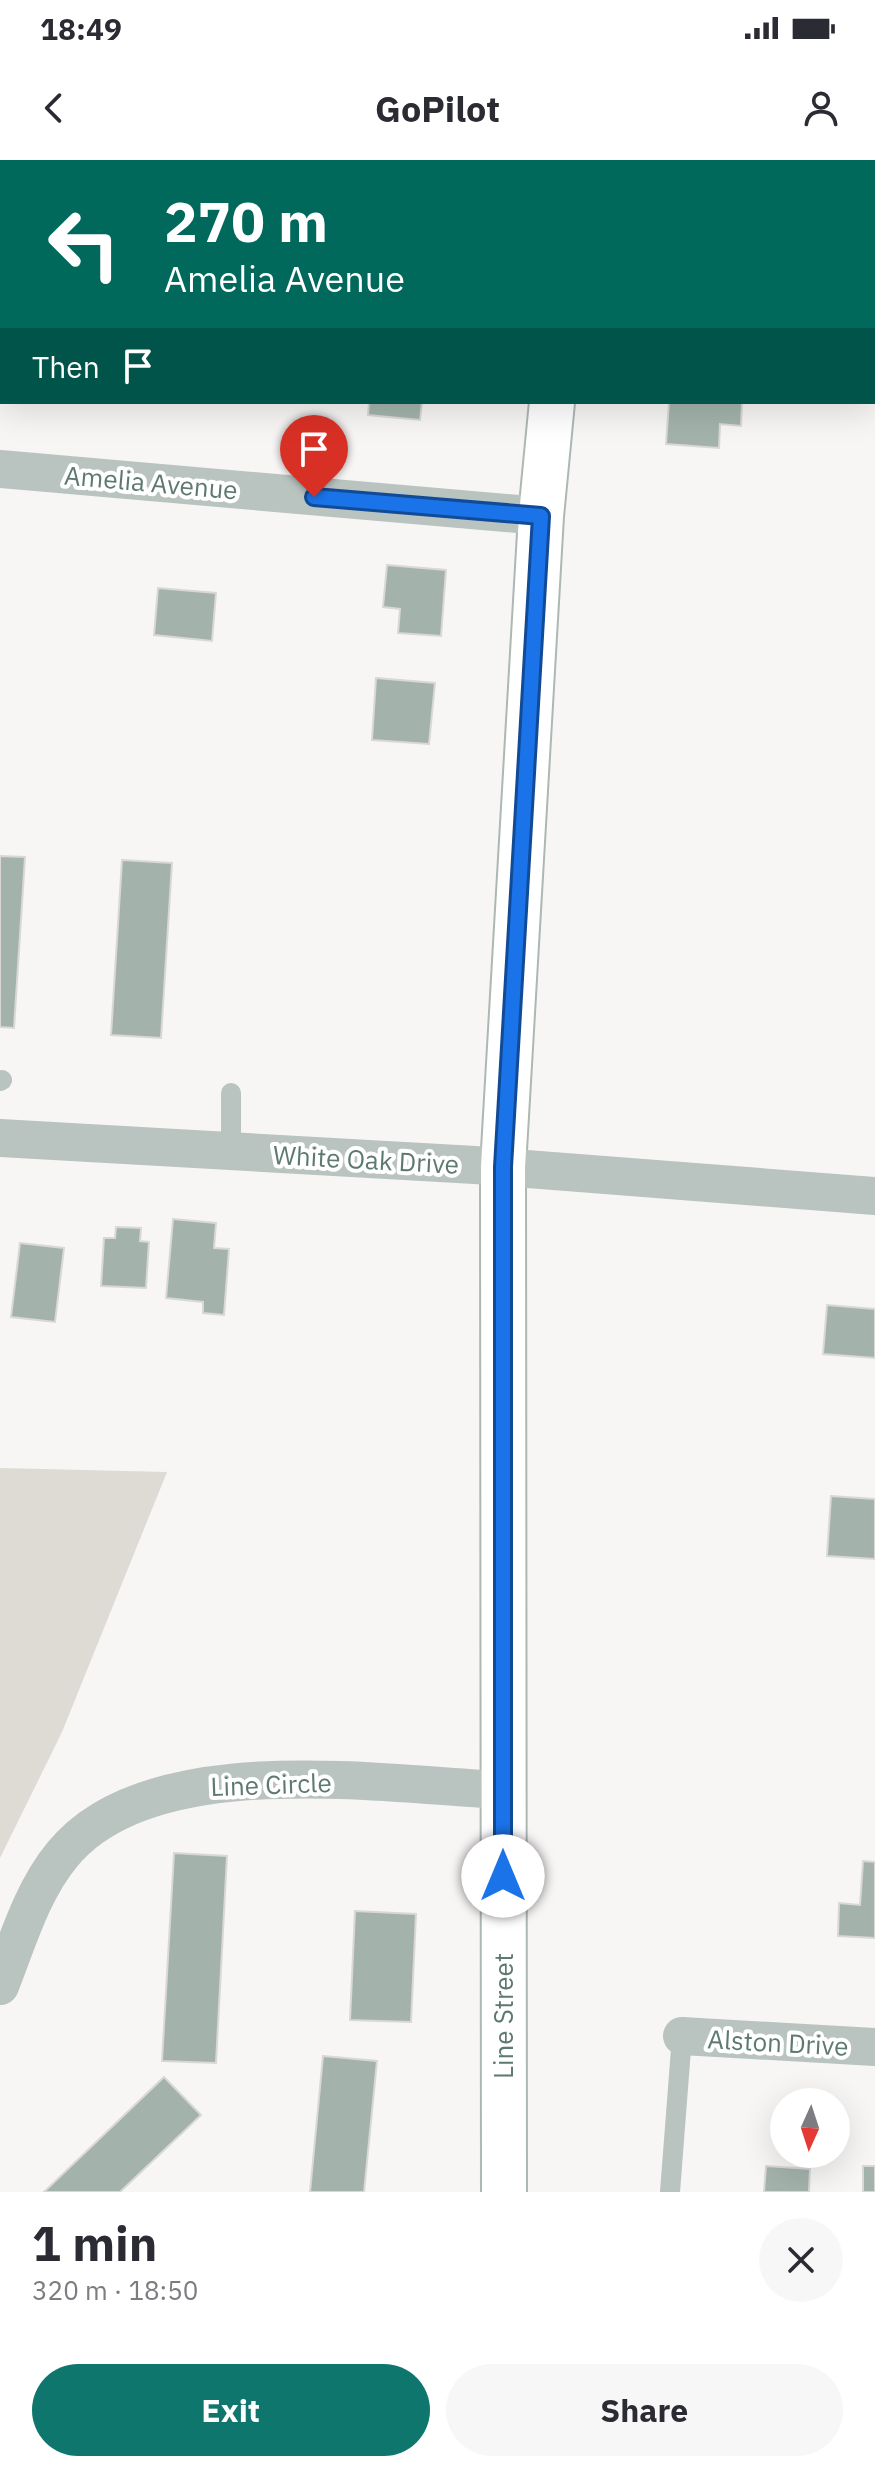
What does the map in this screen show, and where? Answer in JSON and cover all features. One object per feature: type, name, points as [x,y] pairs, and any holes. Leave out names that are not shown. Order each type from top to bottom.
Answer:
[{"type":"street","name":"Line Street","points":[[504,2192],[503,1167],[541,516],[552,404]]},
{"type":"street","name":"Amelia Avenue","points":[[0,469],[541,516]]},
{"type":"street","name":"White Oak Drive","points":[[0,1138],[503,1167],[875,1196]]},
{"type":"street","name":"Line Circle","points":[[0,1986],[29,1914],[62,1855],[102,1820],[152,1796],[219,1782],[333,1782],[502,1790]]},
{"type":"street","name":"Alston Drive","points":[[682,2036],[875,2047]]},
{"type":"lane","points":[[231,1093],[231,1151]]},
{"type":"lane","points":[[670,2192],[682,2036]]},
{"type":"shaded area","points":[[0,1468],[167,1472],[62,1732],[0,1858]]},
{"type":"building","points":[[369,404],[422,404],[420,420],[368,415]]},
{"type":"building","points":[[669,404],[742,404],[741,426],[720,424],[719,448],[666,444]]},
{"type":"building","points":[[387,565],[446,570],[441,636],[398,633],[400,609],[383,607]]},
{"type":"building","points":[[158,588],[216,593],[212,641],[154,635]]},
{"type":"building","points":[[376,678],[435,683],[429,744],[372,740]]},
{"type":"building","points":[[0,856],[25,857],[14,1028],[0,1027]]},
{"type":"building","points":[[122,860],[172,863],[161,1038],[111,1035]]},
{"type":"building","points":[[173,1219],[216,1223],[214,1248],[229,1249],[224,1315],[203,1313],[203,1302],[166,1298]]},
{"type":"building","points":[[116,1227],[141,1228],[140,1241],[149,1242],[146,1288],[101,1286],[104,1238],[115,1238]]},
{"type":"building","points":[[20,1243],[64,1248],[55,1322],[11,1317]]},
{"type":"building","points":[[827,1305],[875,1309],[875,1358],[823,1354]]},
{"type":"building","points":[[831,1496],[875,1499],[875,1559],[827,1556]]},
{"type":"building","points":[[174,1853],[227,1856],[216,2063],[162,2061]]},
{"type":"building","points":[[863,1861],[875,1862],[875,1938],[838,1936],[839,1903],[860,1905]]},
{"type":"building","points":[[355,1911],[416,1914],[411,2022],[350,2020]]},
{"type":"building","points":[[323,2056],[377,2061],[364,2192],[310,2192]]},
{"type":"building","points":[[164,2077],[201,2115],[120,2192],[44,2192]]},
{"type":"building","points":[[766,2166],[810,2169],[809,2192],[764,2192]]},
{"type":"building","points":[[863,2166],[875,2166],[875,2192],[863,2192]]},
{"type":"route","points":[[314,497],[541,516],[503,1167],[503,1876]]}]
